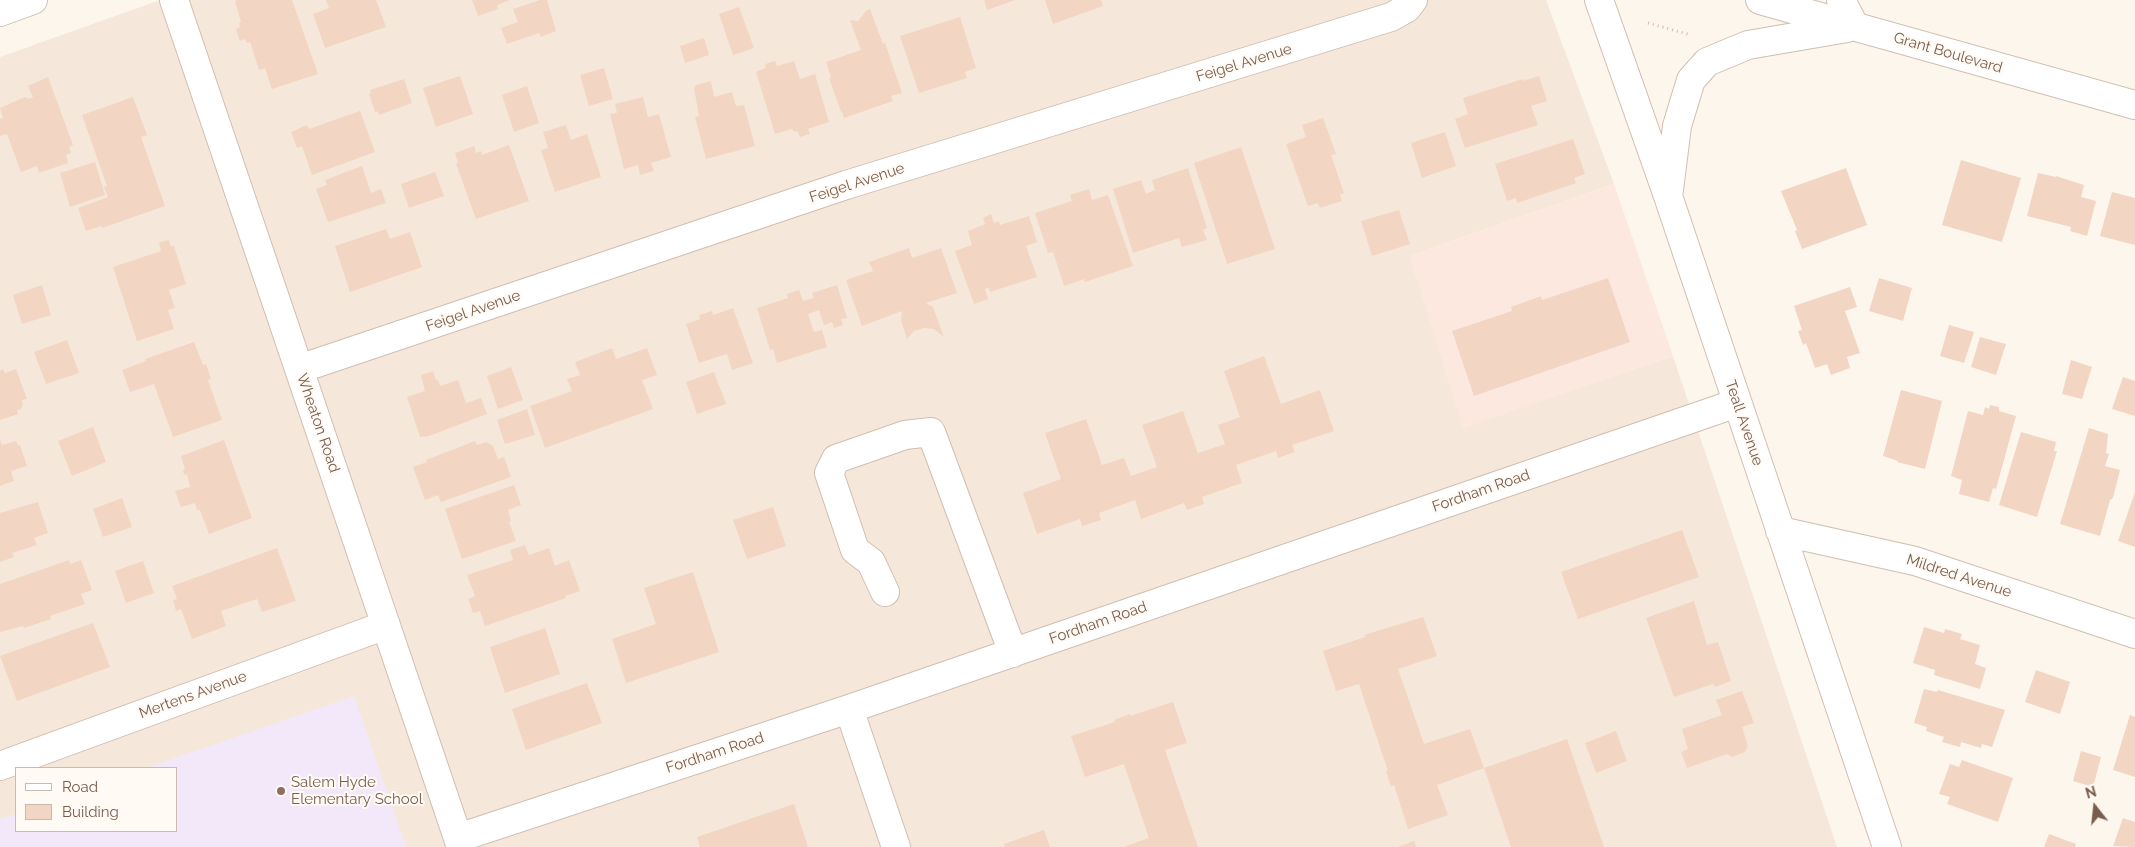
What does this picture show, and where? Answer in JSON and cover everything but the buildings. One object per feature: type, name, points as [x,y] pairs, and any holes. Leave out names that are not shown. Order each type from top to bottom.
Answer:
[{"type":"street","points":[[0,12],[33,0]]},
{"type":"street","name":"Wheaton Road","points":[[174,0],[459,842]]},
{"type":"street","name":"Feigel Avenue","points":[[299,369],[846,186],[1391,18],[1407,8],[1414,0]]},
{"type":"street","name":"Teall Avenue","points":[[1600,0],[1668,196],[1886,847]]},
{"type":"street","name":"Grant Boulevard","points":[[1760,0],[2135,105]]},
{"type":"street","points":[[1668,196],[1677,126],[1691,80],[1707,62],[1748,45],[1855,27],[1841,0]]},
{"type":"street","name":"Fordham Road","points":[[459,842],[1737,403]]},
{"type":"street","points":[[885,592],[871,562],[855,550],[829,473],[836,459],[905,435],[932,432],[1012,653]]},
{"type":"street","name":"Mildred Avenue","points":[[1780,531],[1915,561],[2135,634]]},
{"type":"street","name":"Mertens Avenue","points":[[0,766],[386,625]]},
{"type":"street","points":[[849,709],[896,847]]},
{"type":"path","points":[[1648,23],[1692,35]]},
{"type":"shaded area","points":[[160,0],[1546,0],[1614,184],[1410,256],[1464,427],[1673,356],[1837,847],[0,847],[0,57]]},
{"type":"shaded area","points":[[1614,184],[1673,356],[1463,428],[1410,256]]},
{"type":"shaded area","name":"Salem Hyde Elementary School","points":[[354,696],[406,847],[0,847],[0,819],[15,814],[15,832],[178,832],[178,767],[150,767]]},
{"type":"place","name":"Salem Hyde Elementary School","points":[[281,791]]}]
